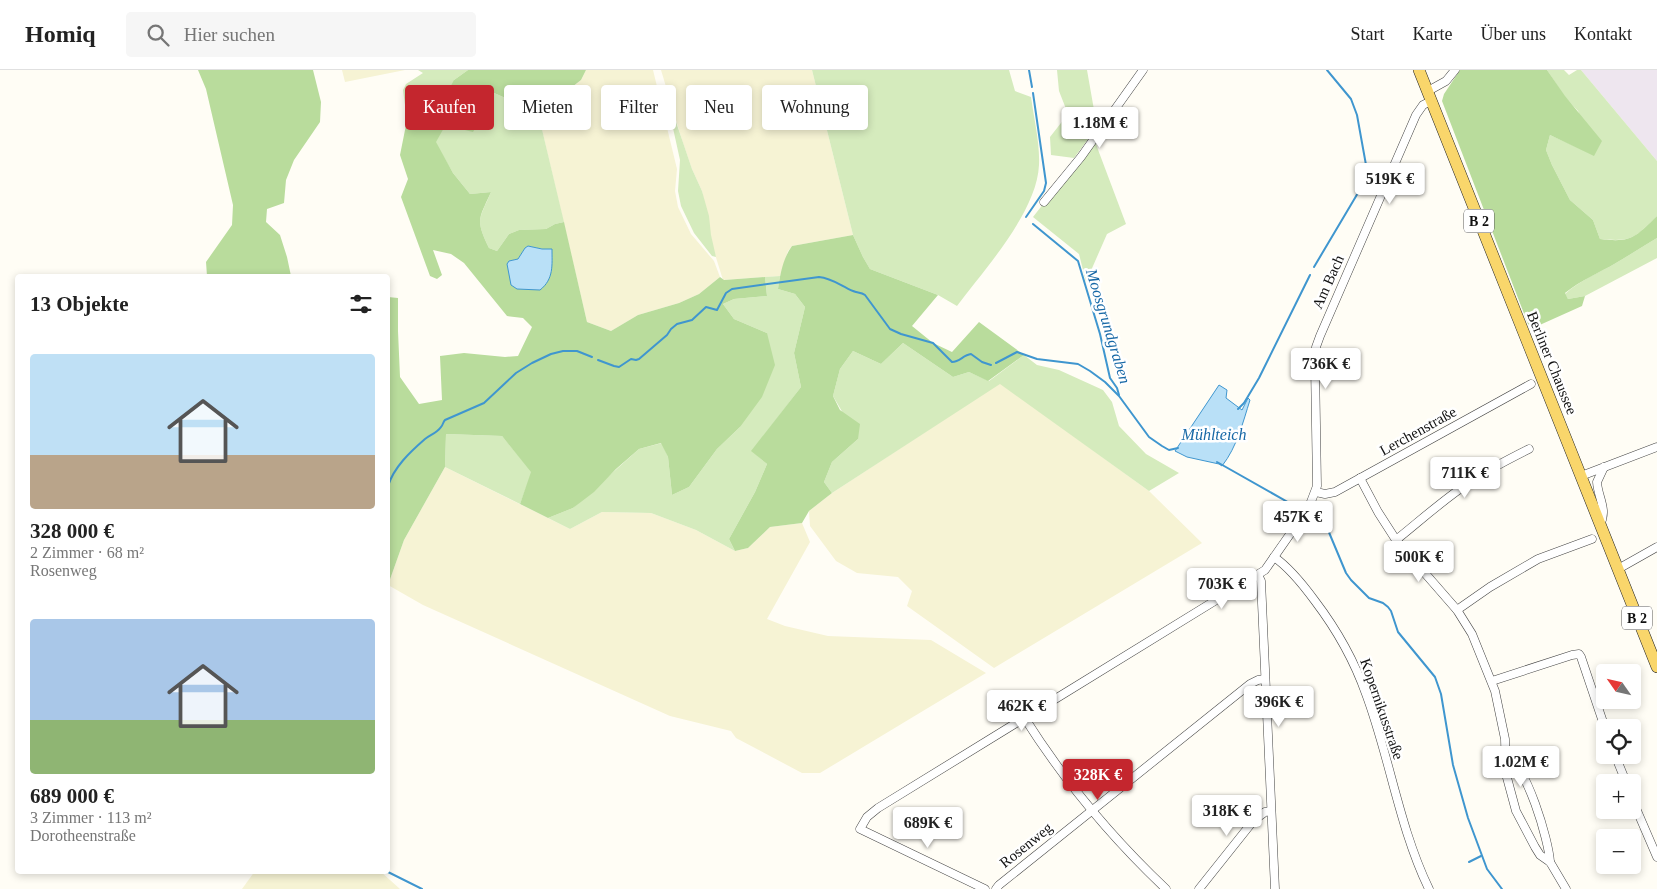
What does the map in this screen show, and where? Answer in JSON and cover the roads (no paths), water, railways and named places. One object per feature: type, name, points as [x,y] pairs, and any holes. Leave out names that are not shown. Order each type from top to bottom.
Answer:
[{"type":"main road","name":"Berliner Chaussee","points":[[1419,70],[1657,667]]},
{"type":"street","points":[[1044,202],[1081,157],[1143,70]]},
{"type":"street","name":"Am Bach","points":[[1316,492],[1318,472],[1315,365],[1318,341],[1416,116],[1430,96],[1455,70]]},
{"type":"street","name":"Lerchenstraße","points":[[1316,492],[1325,494],[1335,492],[1531,384]]},
{"type":"street","points":[[1581,476],[1657,447]]},
{"type":"street","points":[[1396,540],[1472,480],[1529,449]]},
{"type":"street","points":[[1600,525],[1604,511],[1597,482],[1604,467]]},
{"type":"street","points":[[1360,478],[1378,512],[1396,540],[1457,610],[1472,634],[1492,681],[1502,720],[1506,774],[1516,811],[1535,848],[1540,855],[1550,862],[1566,889]]},
{"type":"street","points":[[985,889],[860,829],[867,817],[878,808],[1265,570],[1309,507],[1316,492]]},
{"type":"street","points":[[1457,610],[1490,587],[1538,559],[1592,539]]},
{"type":"street","points":[[1618,569],[1657,547]]},
{"type":"street","name":"Kopernikusstraße","points":[[1274,557],[1313,598],[1350,655],[1369,702],[1411,847],[1429,889]]},
{"type":"street","points":[[1258,575],[1261,581],[1275,889]]},
{"type":"street","points":[[1492,681],[1572,654],[1579,654],[1602,719]]},
{"type":"street","name":"Rosenweg","points":[[996,889],[999,884],[1250,684],[1265,679]]},
{"type":"street","points":[[1024,717],[1064,776],[1091,810],[1124,848],[1166,889]]},
{"type":"street","points":[[1506,756],[1513,761],[1531,795],[1548,842],[1550,862]]},
{"type":"street","points":[[1199,889],[1254,820],[1265,812],[1271,811]]},
{"type":"street","points":[[1641,819],[1657,857]]},
{"type":"water","points":[[528,246],[552,249],[550,276],[545,286],[540,290],[517,289],[511,285],[507,264],[509,261],[518,259]]},
{"type":"water","name":"Mühlteich","points":[[1219,385],[1227,390],[1226,398],[1242,410],[1248,398],[1250,400],[1236,443],[1222,466],[1187,457],[1175,451]]},
{"type":"waterway","name":"Moosgrundgraben","points":[[1029,70],[1032,87]]},
{"type":"waterway","points":[[1314,267],[1368,176],[1357,115],[1351,99],[1327,70]]},
{"type":"waterway","name":"Moosgrundgraben","points":[[1026,217],[1044,191],[1046,183],[1033,93]]},
{"type":"waterway","name":"Moosgrundgraben","points":[[1033,224],[1078,261],[1100,334],[1110,378],[1117,388],[1119,395]]},
{"type":"waterway","points":[[1238,409],[1244,403],[1259,378],[1310,275]]},
{"type":"waterway","points":[[598,360],[619,367],[631,359],[639,359],[677,324],[692,320],[706,307],[717,310],[726,293],[732,289],[819,277],[862,293],[890,329],[933,343],[952,362],[971,354],[982,362],[991,365]]},
{"type":"waterway","points":[[390,481],[403,460],[425,439],[439,429],[445,420],[484,403],[516,373],[532,363],[551,354],[563,351],[577,351],[592,357]]},
{"type":"waterway","points":[[996,363],[1017,352],[1037,359],[1078,364],[1105,382],[1119,396],[1149,437],[1169,450],[1178,448]]},
{"type":"waterway","points":[[1217,462],[1300,509]]},
{"type":"waterway","points":[[1312,516],[1324,524],[1328,530],[1346,573],[1351,580],[1369,598],[1388,607],[1398,632],[1435,677],[1441,694],[1453,765],[1468,818],[1487,869],[1502,889]]},
{"type":"waterway","points":[[1469,862],[1481,856]]},
{"type":"waterway","points":[[390,873],[422,889]]}]
